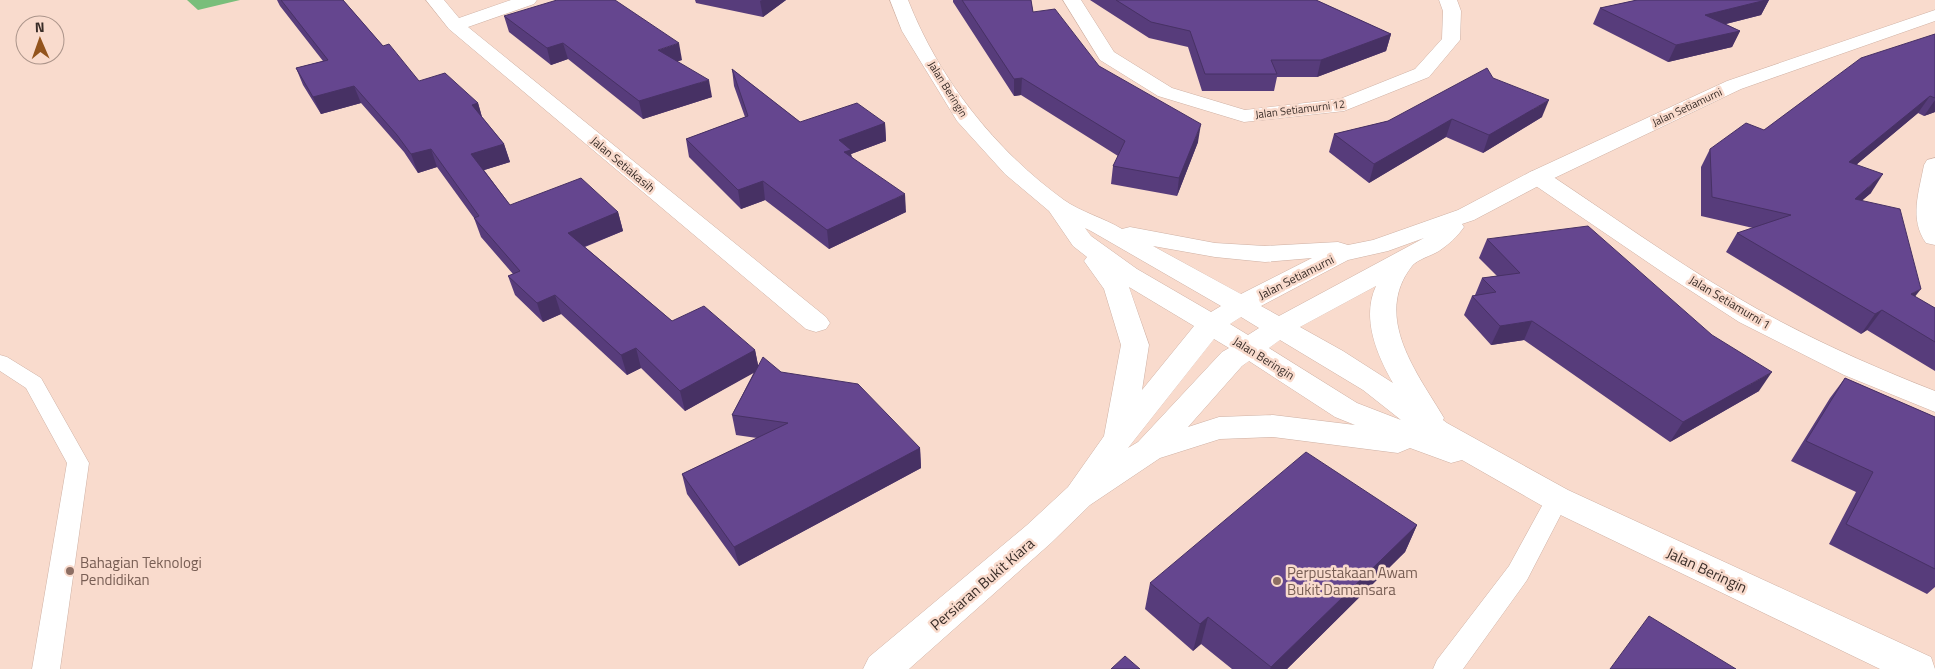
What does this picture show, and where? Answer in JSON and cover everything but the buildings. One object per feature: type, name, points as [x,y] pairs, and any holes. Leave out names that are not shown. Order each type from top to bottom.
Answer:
[{"type":"street","name":"Jalan Setiakasih","points":[[435,0],[455,25],[816,323]]},
{"type":"street","points":[[455,25],[528,0]]},
{"type":"street","name":"Jalan Beringin","points":[[899,0],[911,31],[964,116],[1013,169],[1091,234],[1128,275],[1211,324],[1346,410],[1435,439],[1498,467],[1557,499],[1918,669]]},
{"type":"street","name":"Jalan Setiamurni 12","points":[[1072,0],[1107,56],[1166,92],[1244,116],[1344,106],[1422,73],[1451,40],[1452,11],[1448,0]]},
{"type":"street","name":"Jalan Setiamurni","points":[[1211,324],[1241,305],[1340,254],[1379,246],[1466,215],[1538,176],[1734,85],[1860,40],[1929,19]]},
{"type":"street","points":[[1935,165],[1927,215],[1935,238]]},
{"type":"street","name":"Jalan Setiamurni 1","points":[[1538,176],[1724,301],[1801,343],[1906,391],[1935,402]]},
{"type":"street","name":"Jalan Setiamurni","points":[[1249,348],[1280,327],[1431,245],[1466,215]]},
{"type":"street","points":[[1091,234],[1215,250],[1265,254],[1379,246]]},
{"type":"street","points":[[1091,234],[1117,288],[1135,345],[1119,438]]},
{"type":"street","name":"Jalan Beringin","points":[[1091,234],[1241,305],[1280,327],[1373,383],[1435,439]]},
{"type":"street","points":[[1402,262],[1386,293],[1383,323],[1388,342],[1435,439]]},
{"type":"street","name":"Persiaran Bukit Kiara","points":[[1079,496],[1119,438],[1211,324]]},
{"type":"street","name":"Persiaran Bukit Kiara","points":[[882,669],[1039,534],[1079,496],[1150,450],[1232,360],[1249,348]]},
{"type":"street","points":[[1150,450],[1219,428],[1274,426],[1435,439]]},
{"type":"lane","points":[[0,362],[34,383],[78,463],[46,669]]},
{"type":"lane","points":[[1447,669],[1518,573],[1557,499]]},
{"type":"green space","points":[[187,0],[240,0],[198,10]]},
{"type":"place","name":"Bahagian Teknologi Pendidikan","points":[[70,571]]},
{"type":"place","name":"Perpustakaan Awam Bukit Damansara","points":[[1277,581]]}]
